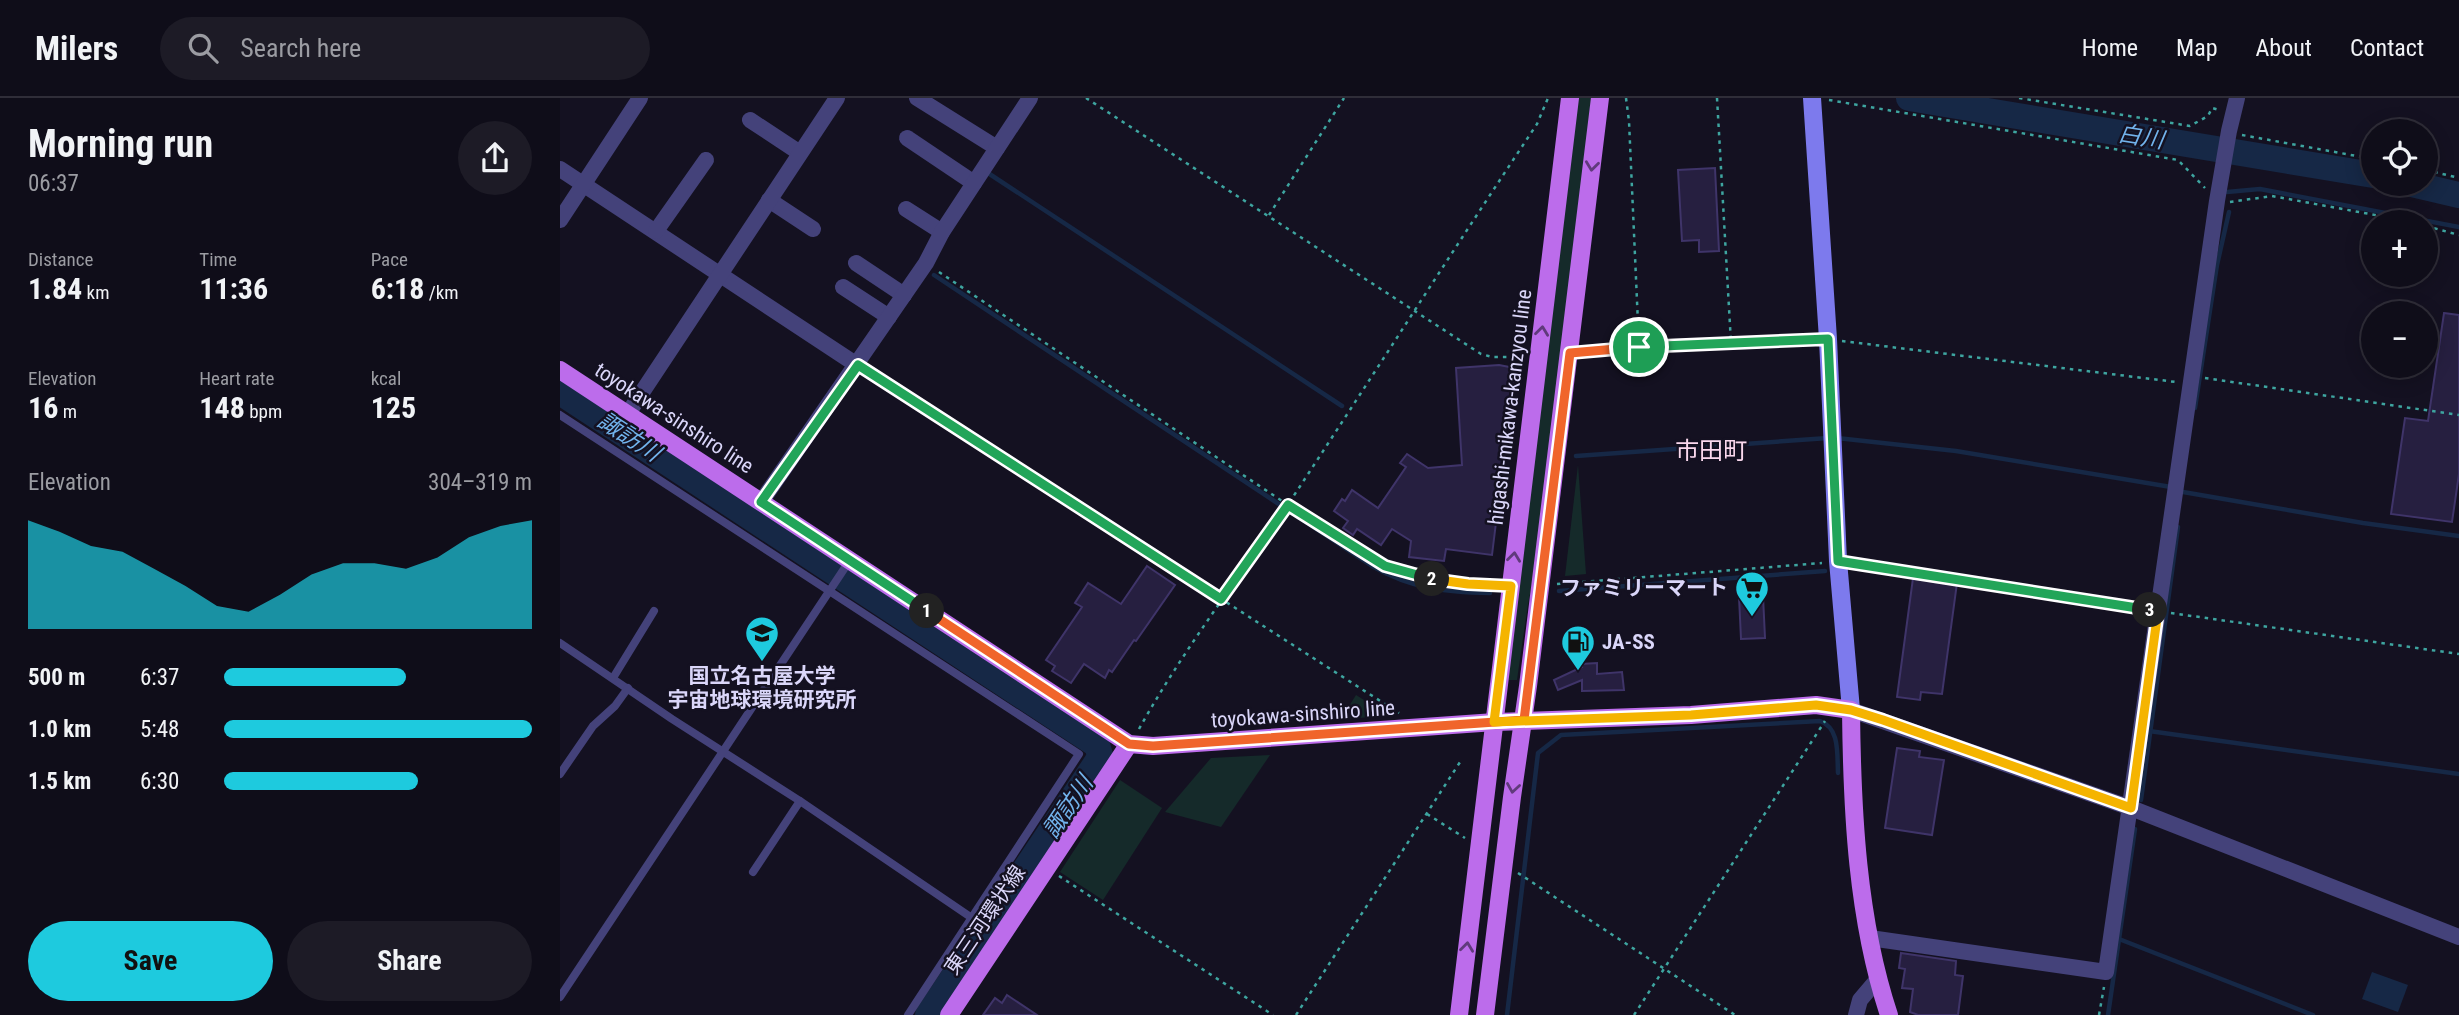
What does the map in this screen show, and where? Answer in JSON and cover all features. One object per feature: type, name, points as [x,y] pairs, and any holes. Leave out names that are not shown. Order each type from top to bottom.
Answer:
[{"type":"main road","name":"higashi-mikawa-kanzyou line","points":[[1494,722],[1570,98]]},
{"type":"main road","points":[[1485,1015],[1600,98]]},
{"type":"main road","name":"toyokawa-sinshiro line","points":[[560,370],[761,502],[847,564],[1129,744],[1153,746],[1524,720],[1691,715],[1816,705],[1843,709]]},
{"type":"main road","points":[[1843,709],[1859,868],[1877,980],[1889,1015]]},
{"type":"main road","points":[[1459,1015],[1494,722]]},
{"type":"main road","name":"東三河環状線","points":[[949,1015],[1129,744]]},
{"type":"street","points":[[560,220],[640,98]]},
{"type":"street","points":[[627,415],[837,98]]},
{"type":"street","points":[[917,98],[997,148]]},
{"type":"street","points":[[761,502],[926,263],[942,232],[1030,98]]},
{"type":"street","points":[[1812,98],[1828,339],[1843,709],[2131,808],[2459,937]]},
{"type":"street","points":[[1870,938],[2106,972],[2217,201],[2235,106]]},
{"type":"street","points":[[750,120],[800,153]]},
{"type":"street","points":[[907,138],[974,183]]},
{"type":"street","points":[[656,231],[706,160]]},
{"type":"street","points":[[560,169],[858,365]]},
{"type":"street","points":[[769,200],[813,229]]},
{"type":"street","points":[[906,209],[942,232]]},
{"type":"street","points":[[856,263],[904,295]]},
{"type":"street","points":[[843,287],[889,317]]},
{"type":"street","points":[[1856,1015],[1860,1000],[1877,980]]},
{"type":"lane","points":[[560,415],[1079,754],[908,1015]]},
{"type":"lane","points":[[560,997],[847,564]]},
{"type":"lane","points":[[613,678],[654,611]]},
{"type":"lane","points":[[560,643],[972,918]]},
{"type":"lane","points":[[560,774],[593,726],[615,706],[628,688]]},
{"type":"lane","points":[[753,872],[800,801]]},
{"type":"path","points":[[1086,98],[1481,354],[1492,357],[1539,357]]},
{"type":"path","points":[[1269,215],[1344,98]]},
{"type":"path","points":[[1129,744],[1163,686],[1288,505],[1537,124],[1548,98]]},
{"type":"path","points":[[1626,98],[1639,347]]},
{"type":"path","points":[[1717,98],[1731,343]]},
{"type":"path","points":[[1819,98],[2178,160],[2217,201],[2232,202],[2272,196],[2361,212]]},
{"type":"path","points":[[2019,98],[2190,126],[2208,116],[2212,108],[2235,106]]},
{"type":"path","points":[[2229,134],[2361,157]]},
{"type":"path","points":[[2438,173],[2459,178]]},
{"type":"path","points":[[2438,229],[2459,235]]},
{"type":"path","points":[[926,263],[1288,505],[1385,566],[1428,579],[1511,586]]},
{"type":"path","points":[[1570,353],[1639,347],[1828,339],[2191,380],[2459,415]]},
{"type":"path","points":[[858,365],[1398,712],[1412,729]]},
{"type":"path","points":[[1541,585],[1838,561],[2459,654]]},
{"type":"path","points":[[1634,1015],[1843,709]]},
{"type":"path","points":[[1296,1015],[1462,760]]},
{"type":"path","points":[[1427,814],[1479,848]]},
{"type":"path","points":[[1504,864],[1735,1015]]},
{"type":"path","points":[[1047,868],[1273,1015]]},
{"type":"path","points":[[2099,1015],[2106,972]]},
{"type":"green space","points":[[1577,98],[1594,98],[1544,522],[1517,680],[1504,680]]},
{"type":"green space","points":[[1578,465],[1586,574],[1565,576]]},
{"type":"green space","points":[[1356,695],[1390,716],[1341,719]]},
{"type":"green space","points":[[1270,755],[1221,827],[1165,812],[1211,758]]},
{"type":"green space","points":[[1120,780],[1162,808],[1103,900],[1060,872]]},
{"type":"water","points":[[2372,972],[2408,985],[2398,1012],[2362,999]]},
{"type":"building","points":[[1715,168],[1719,251],[1699,252],[1699,240],[1682,241],[1678,170]]},
{"type":"building","points":[[2444,313],[2459,315],[2459,474],[2452,522],[2391,514],[2405,418],[2428,421],[2434,378],[2438,378],[2438,354]]},
{"type":"building","points":[[1499,365],[1515,368],[1492,555],[1446,549],[1444,561],[1409,557],[1411,541],[1392,529],[1381,545],[1357,529],[1353,535],[1343,528],[1348,521],[1334,511],[1342,499],[1345,501],[1352,490],[1378,508],[1406,467],[1400,463],[1407,454],[1428,468],[1462,465],[1456,368]]},
{"type":"building","points":[[1147,566],[1175,585],[1112,672],[1109,670],[1105,678],[1084,664],[1071,683],[1052,671],[1055,666],[1046,660],[1082,607],[1075,603],[1088,583],[1121,604]]},
{"type":"building","points":[[1913,578],[1957,583],[1942,694],[1921,692],[1920,700],[1897,697]]},
{"type":"building","name":"ファミリーマート","points":[[1763,596],[1765,638],[1741,639],[1739,597]]},
{"type":"building","points":[[1597,663],[1597,674],[1622,672],[1624,690],[1582,691],[1582,680],[1558,690],[1554,680],[1582,667],[1581,664]]},
{"type":"building","points":[[1897,748],[1920,751],[1919,757],[1944,760],[1932,835],[1885,828]]},
{"type":"building","points":[[1901,953],[1956,961],[1955,975],[1963,976],[1958,1015],[1918,1015],[1910,1012],[1913,989],[1902,988],[1905,969],[1899,968]]},
{"type":"building","points":[[1007,995],[1037,1015],[983,1015],[995,998],[1002,1003]]},
{"type":"waterway","name":"白川","points":[[1909,98],[2361,173]]},
{"type":"waterway","points":[[988,173],[1342,406]]},
{"type":"waterway","points":[[2227,192],[2260,189],[2459,227]]},
{"type":"waterway","name":"白川","points":[[2438,190],[2459,195]]},
{"type":"waterway","points":[[2195,408],[2217,265],[2229,212]]},
{"type":"waterway","points":[[934,275],[1372,566],[1401,580],[1429,588],[1490,593]]},
{"type":"waterway","name":"諏訪川","points":[[560,392],[1097,745],[1100,755],[1097,762],[928,1015]]},
{"type":"waterway","points":[[1576,456],[1828,438]]},
{"type":"waterway","points":[[1837,438],[1956,451],[2171,487]]},
{"type":"waterway","points":[[2183,492],[2363,523],[2459,536]]},
{"type":"waterway","points":[[2141,800],[2178,527]]},
{"type":"waterway","points":[[1559,591],[1825,571]]},
{"type":"waterway","points":[[1507,1015],[1538,753],[1561,735],[1820,721],[1831,729],[1834,736],[1838,773]]},
{"type":"waterway","points":[[2149,731],[2459,774]]},
{"type":"waterway","points":[[2108,1015],[2135,829]]},
{"type":"waterway","points":[[2119,939],[2313,1015]]},
{"type":"place","name":"ファミリーマート","points":[[1752,618]]},
{"type":"place","name":"国立名古屋大学 宇宙地球環境研究所","points":[[762,663]]},
{"type":"place","name":"JA-SS","points":[[1578,672]]},
{"type":"district","name":"市田町","points":[[1711,451]]},
{"type":"route","points":[[1639,347],[1570,353],[1524,720],[1153,746],[1129,744],[761,502],[858,365],[1221,599],[1288,505],[1385,566],[1428,579],[1511,586],[1494,722],[1524,720],[1691,715],[1816,705],[1834,707],[1883,720],[2131,808],[2158,611],[1838,561],[1828,339],[1639,347]]}]
